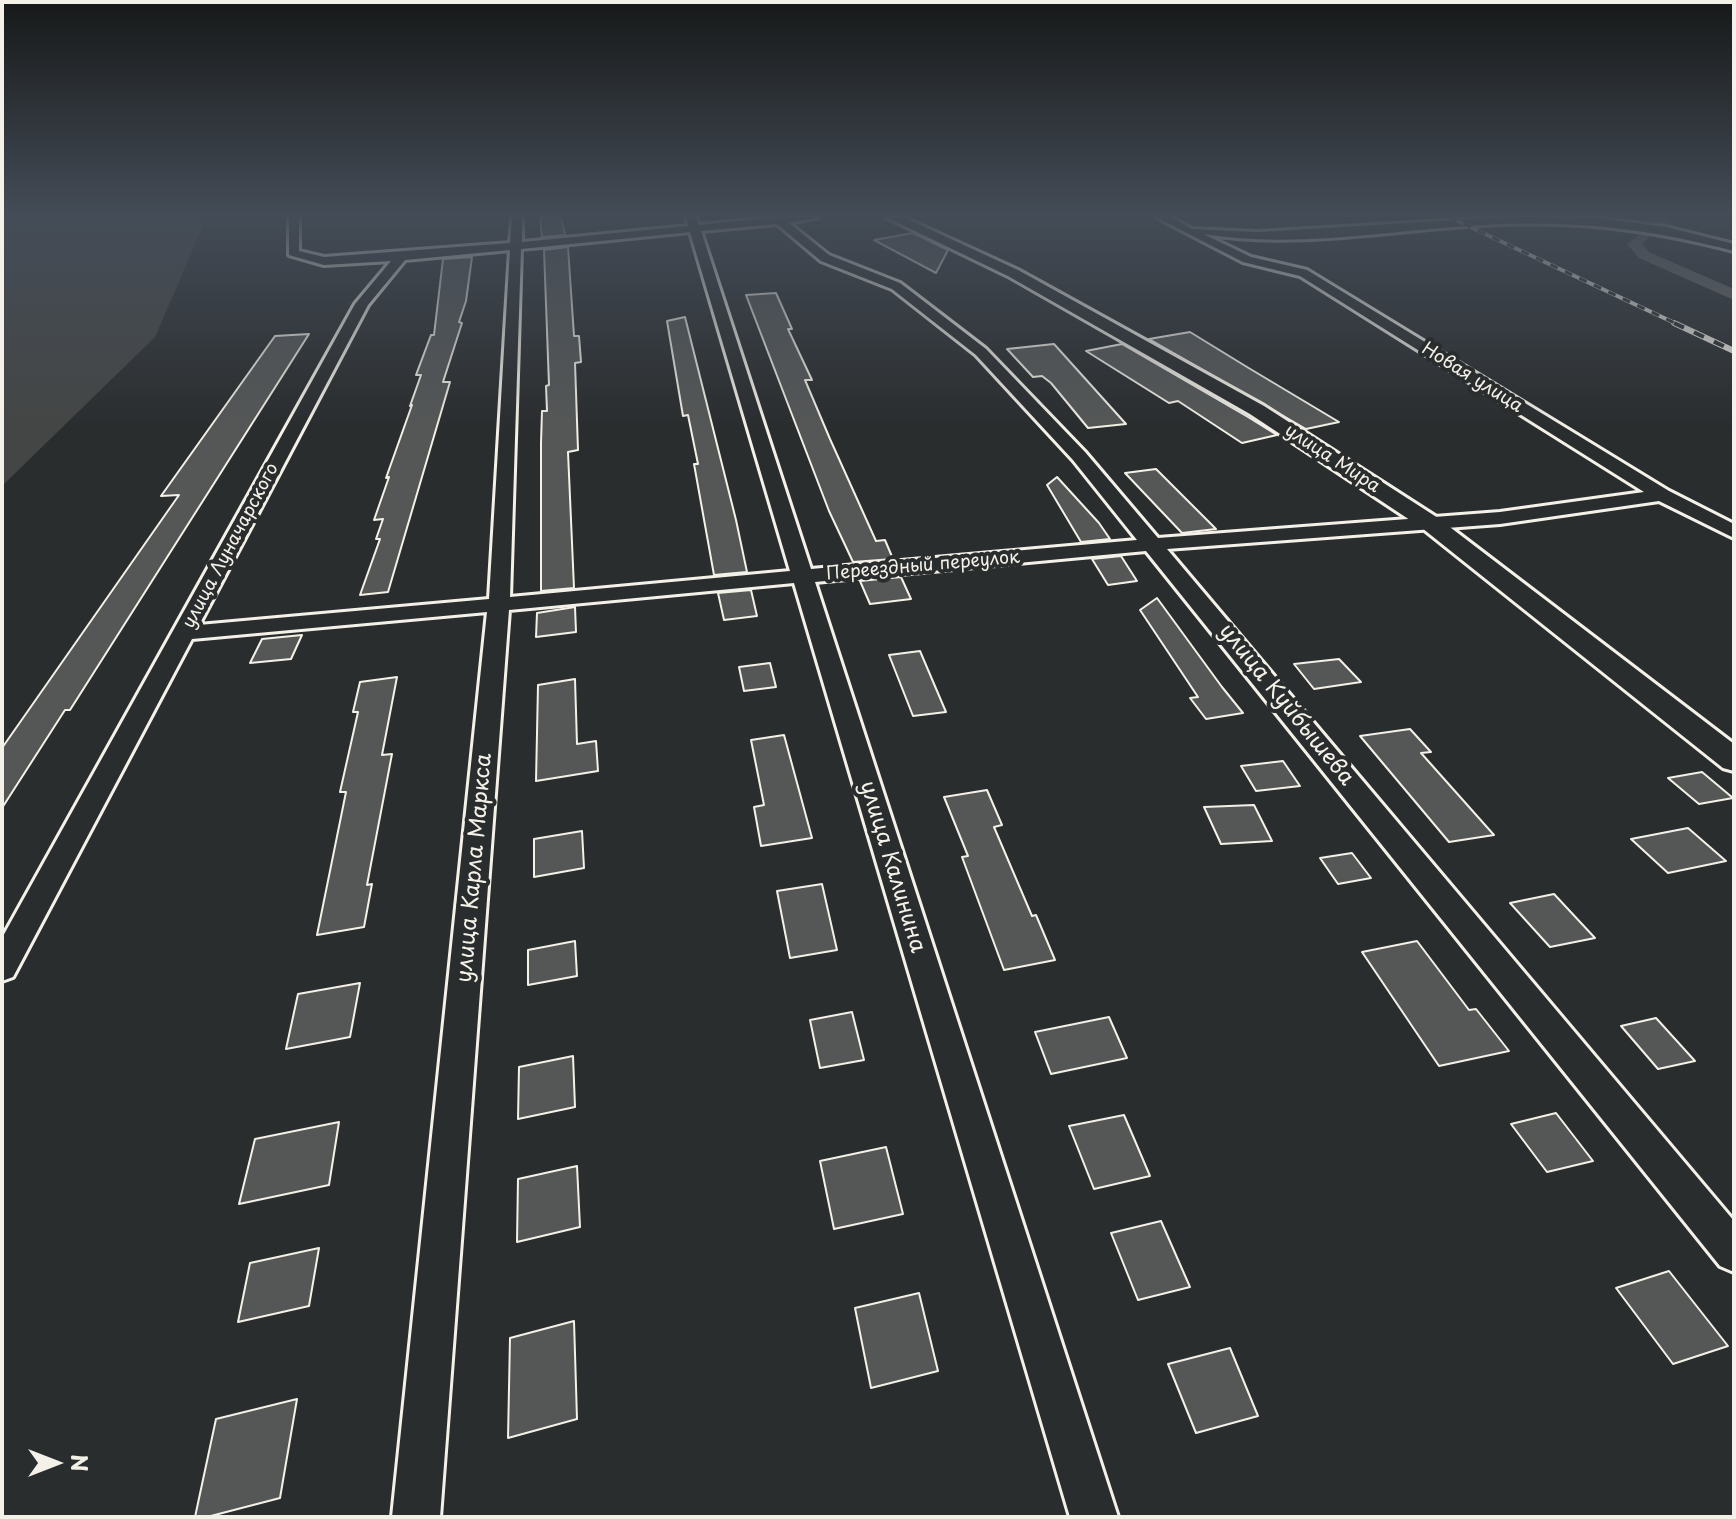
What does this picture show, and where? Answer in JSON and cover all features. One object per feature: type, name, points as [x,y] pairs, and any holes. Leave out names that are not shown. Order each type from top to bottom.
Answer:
[{"type":"street","name":"улица Луначарского","points":[[2,968],[362,304],[375,288]]},
{"type":"street","name":"улица Карла Маркса","points":[[416,1517],[499,604],[515,288]]},
{"type":"street","name":"улица Калинина","points":[[714,288],[1094,1517]]},
{"type":"street","name":"улица Куйбышева","points":[[898,288],[981,352],[1079,456],[1734,1252]]},
{"type":"street","name":"улица Мира","points":[[1041,288],[1257,410],[1430,523],[1734,760]]},
{"type":"street","name":"Новая улица","points":[[1337,288],[1662,495],[1734,532]]},
{"type":"street","name":"Переездный переулок","points":[[184,633],[1156,547],[1256,535],[1500,518],[1662,495]]},
{"type":"shaded area","points":[[2,288],[176,288],[155,337],[2,486]]},
{"type":"building","points":[[440,288],[468,288],[459,322],[462,323],[443,382],[450,382],[388,592],[360,595],[380,539],[376,539],[383,519],[374,520],[421,375],[416,375],[431,335],[434,335]]},
{"type":"building","points":[[545,288],[571,288],[574,336],[579,336],[581,362],[575,363],[578,450],[568,452],[574,588],[541,591],[542,411],[547,411],[546,386],[549,385]]},
{"type":"building","points":[[776,293],[792,329],[788,329],[812,380],[805,380],[830,439],[876,541],[885,540],[893,559],[853,562],[829,511],[746,295]]},
{"type":"building","points":[[685,317],[747,572],[714,575],[694,464],[698,464],[688,415],[683,416],[667,321]]},
{"type":"building","points":[[1190,332],[1339,422],[1306,429],[1149,339]]},
{"type":"building","points":[[309,334],[70,710],[65,710],[2,808],[2,748],[179,495],[161,496],[275,336]]},
{"type":"building","points":[[1054,344],[1126,424],[1088,428],[1051,383],[1042,376],[1033,377],[1007,349]]},
{"type":"building","points":[[1122,344],[1277,435],[1242,443],[1178,401],[1169,403],[1086,351]]},
{"type":"building","points":[[1156,469],[1216,529],[1182,533],[1125,473]]},
{"type":"building","points":[[1057,477],[1110,539],[1081,542],[1047,485]]},
{"type":"building","points":[[1121,556],[1137,581],[1108,585],[1092,559]]},
{"type":"building","points":[[901,577],[911,599],[870,604],[860,581]]},
{"type":"building","points":[[751,590],[757,616],[724,620],[718,593]]},
{"type":"building","points":[[1157,598],[1243,713],[1206,719],[1190,698],[1198,697],[1140,610]]},
{"type":"building","points":[[575,607],[576,632],[536,637],[537,613]]},
{"type":"building","points":[[302,635],[291,659],[250,663],[262,639]]},
{"type":"building","points":[[920,651],[946,712],[913,716],[889,655]]},
{"type":"building","points":[[1339,659],[1361,682],[1314,689],[1294,664]]},
{"type":"building","points":[[770,663],[776,687],[744,691],[739,667]]},
{"type":"building","points":[[397,677],[382,755],[392,754],[367,885],[372,884],[364,927],[317,935],[346,792],[340,792],[358,712],[353,712],[360,682]]},
{"type":"building","points":[[575,679],[577,744],[596,741],[598,771],[536,781],[538,685]]},
{"type":"building","points":[[1410,729],[1431,752],[1421,753],[1494,835],[1449,842],[1360,736]]},
{"type":"building","points":[[784,735],[812,838],[761,846],[754,807],[764,805],[751,740]]},
{"type":"building","points":[[1283,761],[1300,786],[1256,791],[1241,766]]},
{"type":"building","points":[[1702,772],[1733,798],[1699,804],[1668,778]]},
{"type":"building","points":[[987,790],[1002,825],[994,827],[1032,916],[1036,915],[1055,960],[1004,970],[962,857],[968,856],[944,797]]},
{"type":"building","points":[[1254,805],[1272,841],[1221,844],[1204,807]]},
{"type":"building","points":[[1688,828],[1726,861],[1668,873],[1631,839]]},
{"type":"building","points":[[582,831],[584,868],[534,877],[534,839]]},
{"type":"building","points":[[1352,853],[1371,878],[1338,884],[1320,858]]},
{"type":"building","points":[[822,884],[837,950],[790,958],[777,891]]},
{"type":"building","points":[[1554,894],[1595,938],[1550,947],[1510,903]]},
{"type":"building","points":[[575,941],[577,976],[528,985],[528,950]]},
{"type":"building","points":[[1417,941],[1469,1010],[1476,1009],[1509,1051],[1439,1066],[1362,952]]},
{"type":"building","points":[[360,983],[350,1037],[286,1049],[298,994]]},
{"type":"building","points":[[852,1012],[864,1060],[820,1068],[810,1020]]},
{"type":"building","points":[[1109,1017],[1127,1058],[1051,1074],[1035,1032]]},
{"type":"building","points":[[1656,1018],[1695,1061],[1658,1069],[1621,1026]]},
{"type":"building","points":[[573,1056],[575,1107],[518,1119],[519,1067]]},
{"type":"building","points":[[1556,1113],[1593,1161],[1547,1172],[1511,1124]]},
{"type":"building","points":[[1124,1115],[1150,1176],[1094,1189],[1069,1126]]},
{"type":"building","points":[[339,1122],[329,1185],[239,1204],[255,1139]]},
{"type":"building","points":[[886,1147],[903,1214],[834,1229],[820,1161]]},
{"type":"building","points":[[577,1166],[580,1227],[517,1242],[518,1179]]},
{"type":"building","points":[[1161,1221],[1190,1287],[1138,1300],[1111,1233]]},
{"type":"building","points":[[319,1248],[309,1306],[238,1322],[250,1263]]},
{"type":"building","points":[[1669,1271],[1728,1346],[1673,1364],[1616,1288]]},
{"type":"building","points":[[919,1293],[938,1371],[871,1388],[855,1308]]},
{"type":"building","points":[[574,1321],[577,1419],[508,1438],[510,1338]]},
{"type":"building","points":[[1230,1348],[1258,1416],[1196,1433],[1168,1364]]},
{"type":"building","points":[[297,1399],[280,1498],[207,1517],[195,1517],[216,1419]]},
{"type":"waterway","points":[[1718,288],[1734,295]]},
{"type":"railway","points":[[1600,288],[1679,325]]},
{"type":"railway","points":[[1674,323],[1734,351]]}]
